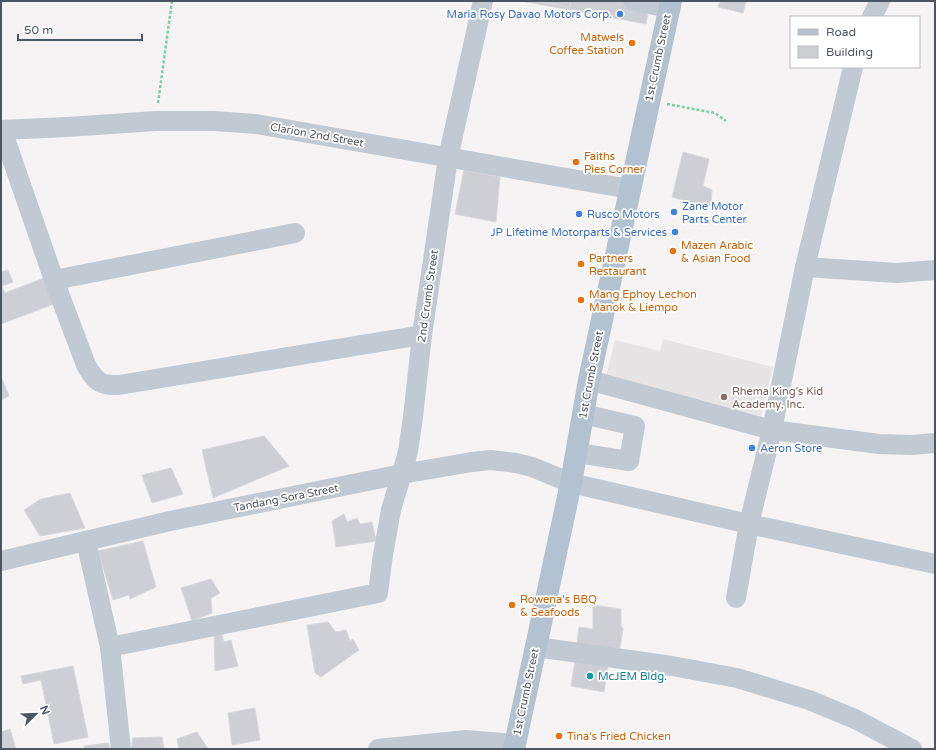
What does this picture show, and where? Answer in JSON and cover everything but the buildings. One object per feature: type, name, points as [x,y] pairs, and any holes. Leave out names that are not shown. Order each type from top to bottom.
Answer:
[{"type":"main road","name":"1st Crumb Street","points":[[514,747],[571,483],[589,380],[670,4]]},
{"type":"street","name":"2nd Crumb Street","points":[[110,646],[378,593],[391,510],[408,451],[422,335],[448,158],[483,1]]},
{"type":"street","points":[[633,1],[670,4]]},
{"type":"street","points":[[872,16],[880,1]]},
{"type":"street","points":[[736,598],[749,524],[772,430],[806,267],[853,68]]},
{"type":"street","name":"Clarion 2nd Street","points":[[1,130],[156,121],[214,121],[256,124],[630,189]]},
{"type":"street","points":[[1,130],[86,365],[97,381],[104,384],[119,385],[422,335]]},
{"type":"street","points":[[54,280],[295,233]]},
{"type":"street","points":[[806,267],[897,273],[935,270]]},
{"type":"street","points":[[589,380],[772,430],[879,444],[912,445],[935,443]]},
{"type":"street","points":[[577,453],[629,460],[642,395]]},
{"type":"street","points":[[583,414],[635,426]]},
{"type":"street","name":"Tandang Sora Street","points":[[1,561],[170,521],[402,474],[490,460],[516,463],[532,467],[571,483],[749,524],[935,564]]},
{"type":"street","points":[[86,541],[110,646],[121,749]]},
{"type":"street","points":[[536,647],[672,666],[738,678],[809,700],[855,719],[912,749]]},
{"type":"street","points":[[378,749],[435,746],[466,740],[514,747]]},
{"type":"path","points":[[156,121],[172,1]]},
{"type":"path","points":[[649,101],[715,113],[726,121]]},
{"type":"shaded area","name":"Rhema King's Kid Academy, Inc.","points":[[663,339],[773,367],[761,416],[606,377],[615,340],[660,351]]},
{"type":"place","name":"Maria Rosy Davao Motors Corp.","points":[[620,14]]},
{"type":"place","name":"Matwels Coffee Station","points":[[632,43]]},
{"type":"place","name":"Faiths Pies Corner","points":[[576,162]]},
{"type":"place","name":"Zane Motor Parts Center","points":[[674,212]]},
{"type":"place","name":"Rusco Motors","points":[[579,214]]},
{"type":"place","name":"JP Lifetime Motorparts & Services","points":[[675,232]]},
{"type":"place","name":"Mazen Arabic & Asian Food","points":[[673,251]]},
{"type":"place","name":"Partners Restaurant","points":[[581,264]]},
{"type":"place","name":"Mang Ephoy Lechon Manok & Liempo","points":[[581,300]]},
{"type":"place","name":"Rhema King's Kid Academy, Inc.","points":[[724,397]]},
{"type":"place","name":"Aeron Store","points":[[752,448]]},
{"type":"place","name":"Rowena's BBQ & Seafoods","points":[[512,605]]},
{"type":"place","name":"McJEM Bldg.","points":[[590,676]]},
{"type":"place","name":"Tina's Fried Chicken","points":[[559,736]]}]
